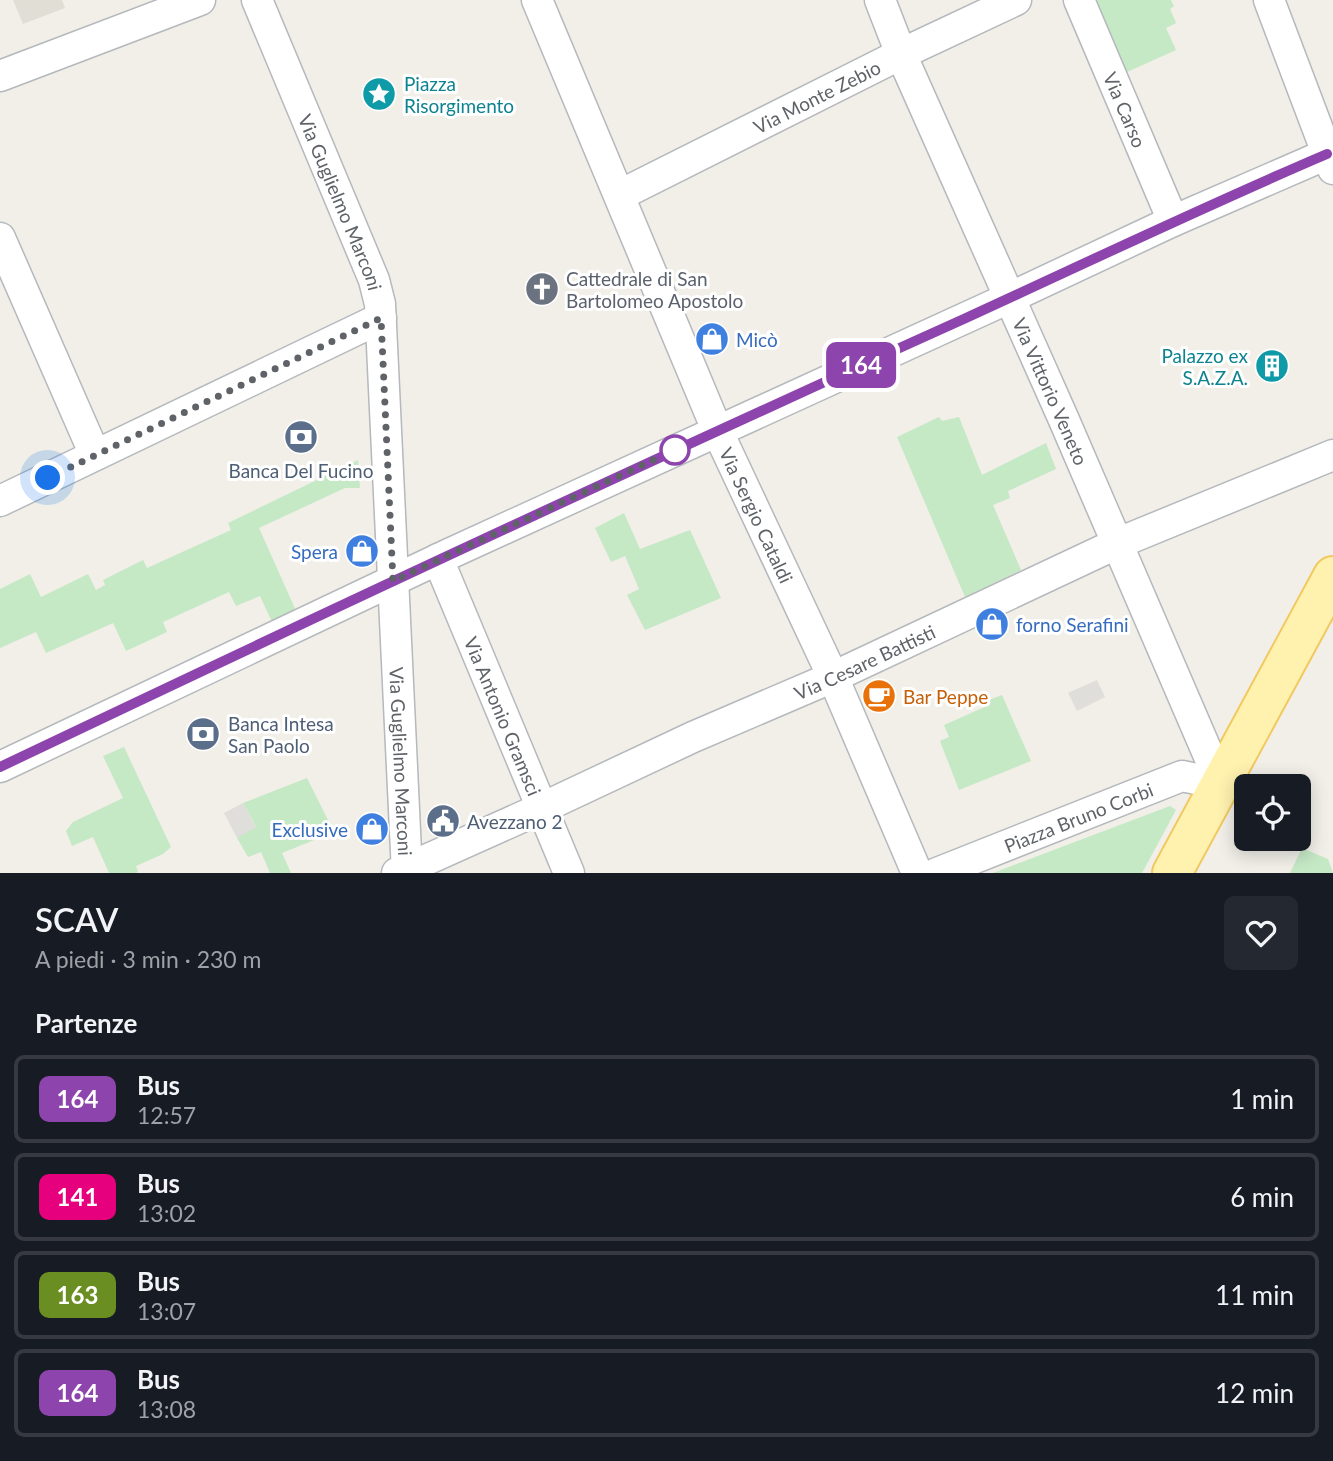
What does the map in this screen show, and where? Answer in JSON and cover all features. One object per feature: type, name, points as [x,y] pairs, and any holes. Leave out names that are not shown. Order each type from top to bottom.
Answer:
[{"type":"main road","points":[[1172,873],[1333,576]]},
{"type":"street","points":[[0,76],[200,0]]},
{"type":"street","name":"Via Guglielmo Marconi","points":[[257,0],[374,280],[381,318],[404,872]]},
{"type":"street","name":"Via Sergio Cataldi","points":[[537,0],[717,430],[833,677],[917,873]]},
{"type":"street","name":"Via Vittorio Veneto","points":[[880,0],[901,54],[1221,784]]},
{"type":"street","name":"Via Monte Zebio","points":[[620,195],[901,54],[1016,0]]},
{"type":"street","name":"Via Carso","points":[[1079,0],[1173,221]]},
{"type":"street","points":[[0,767],[438,559],[1173,221],[1330,161],[1269,0]]},
{"type":"street","points":[[0,238],[96,455]]},
{"type":"street","points":[[0,501],[381,318]]},
{"type":"street","name":"Via Cesare Battisti","points":[[404,872],[692,737],[833,677],[1116,544],[1333,454]]},
{"type":"street","name":"Via Antonio Gramsci","points":[[438,559],[569,873]]},
{"type":"street","name":"Piazza Bruno Corbi","points":[[937,873],[1182,776],[1221,784]]},
{"type":"shaded area","points":[[13,0],[62,0],[65,8],[23,24]]},
{"type":"shaded area","points":[[1097,680],[1105,697],[1077,711],[1068,693]]},
{"type":"shaded area","points":[[243,803],[256,828],[237,838],[224,813]]},
{"type":"green space","points":[[1095,0],[1171,0],[1174,6],[1170,9],[1176,23],[1166,28],[1176,50],[1127,72]]},
{"type":"green space","points":[[939,417],[942,421],[959,417],[982,475],[1046,443],[1056,469],[1008,491],[1010,498],[993,505],[1021,570],[965,597],[897,437]]},
{"type":"green space","points":[[358,460],[360,488],[345,488],[259,528],[297,613],[273,624],[260,596],[236,606],[229,592],[163,622],[167,632],[126,651],[113,623],[46,653],[36,632],[0,648],[0,589],[30,574],[41,597],[88,574],[96,590],[105,585],[103,580],[143,560],[147,568],[231,530],[228,523]]},
{"type":"green space","points":[[624,513],[640,549],[690,530],[721,598],[645,630],[627,595],[639,589],[625,556],[611,562],[595,528]]},
{"type":"green space","points":[[1002,695],[1031,761],[959,790],[940,741],[949,737],[944,725],[987,706],[986,701]]},
{"type":"green space","points":[[124,747],[171,847],[163,854],[136,866],[136,873],[109,873],[93,837],[72,846],[66,831],[73,822],[123,798],[103,756]]},
{"type":"green space","points":[[307,778],[330,824],[329,834],[282,853],[291,873],[270,873],[261,852],[248,857],[237,838],[256,827],[243,803]]},
{"type":"green space","points":[[1170,806],[1176,810],[1142,873],[993,873]]},
{"type":"green space","points":[[1301,851],[1309,851],[1328,859],[1333,873],[1290,873]]},
{"type":"bus line","name":"164","points":[[0,767],[717,430],[1173,221],[1327,154]]},
{"type":"place","name":"Piazza Risorgimento","points":[[379,94]]},
{"type":"place","name":"Cattedrale di San Bartolomeo Apostolo","points":[[542,289]]},
{"type":"place","name":"Micò","points":[[712,339]]},
{"type":"place","name":"Palazzo ex S.A.Z.A.","points":[[1272,366]]},
{"type":"place","name":"Banca Del Fucino","points":[[301,437]]},
{"type":"place","name":"Spera","points":[[362,551]]},
{"type":"place","name":"forno Serafini","points":[[992,624]]},
{"type":"place","name":"Bar Peppe","points":[[879,696]]},
{"type":"place","name":"Banca Intesa San Paolo","points":[[203,734]]},
{"type":"place","name":"Avezzano 2","points":[[443,821]]},
{"type":"place","name":"Exclusive","points":[[372,829]]},
{"type":"route","points":[[48,478],[381,318],[393,581],[675,450]]}]
